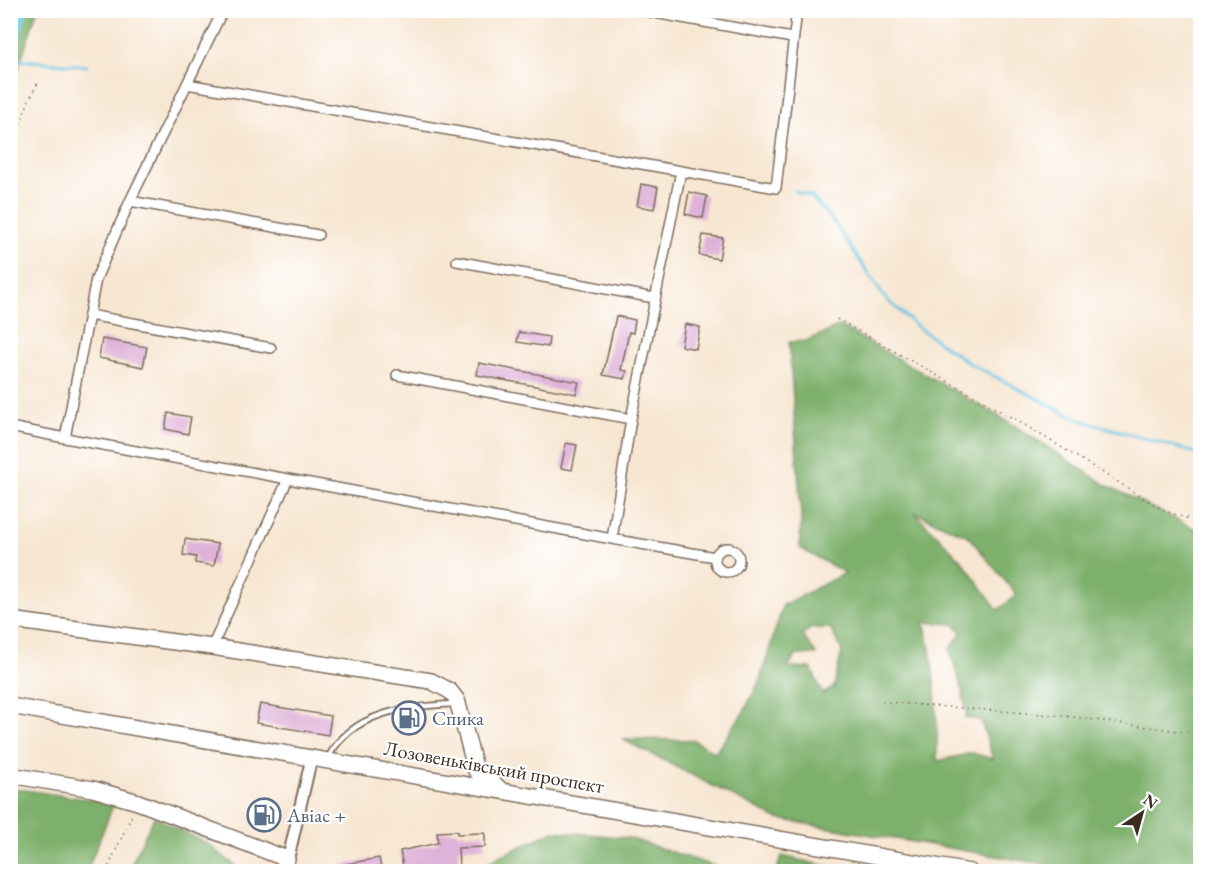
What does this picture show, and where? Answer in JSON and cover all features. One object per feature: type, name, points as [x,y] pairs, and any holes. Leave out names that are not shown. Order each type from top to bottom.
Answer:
[{"type":"highway","points":[[10,620],[417,677],[441,685],[450,691],[458,704],[476,771],[501,790]]},
{"type":"highway","name":"Лозовеньківський проспект","points":[[10,705],[328,758],[970,872]]},
{"type":"highway","points":[[10,775],[93,789],[138,802],[286,865]]},
{"type":"street","points":[[65,438],[96,279],[130,201],[223,10]]},
{"type":"street","points":[[638,10],[792,38]]},
{"type":"street","points":[[187,84],[776,188],[797,10]]},
{"type":"street","points":[[612,539],[631,419],[681,171]]},
{"type":"street","points":[[130,201],[318,234]]},
{"type":"street","points":[[457,261],[654,298]]},
{"type":"street","points":[[88,315],[271,348]]},
{"type":"street","points":[[397,375],[631,419]]},
{"type":"street","points":[[10,427],[715,557]]},
{"type":"street","points":[[212,647],[288,479]]},
{"type":"street","points":[[286,865],[312,756]]},
{"type":"lane","points":[[328,758],[341,736],[374,717],[419,705],[458,704]]},
{"type":"path","points":[[10,153],[29,100],[38,83]]},
{"type":"path","points":[[837,319],[1025,425],[1165,510],[1200,523]]},
{"type":"path","points":[[882,702],[1066,716],[1200,734]]},
{"type":"path","points":[[106,872],[138,802]]},
{"type":"green space","points":[[10,11],[37,11],[11,90]]},
{"type":"green space","points":[[840,326],[1007,421],[1106,485],[1200,531],[1200,865],[1192,864],[1177,871],[1085,871],[777,819],[622,739],[693,740],[715,753],[743,713],[760,680],[783,605],[845,573],[800,548],[801,515],[789,342],[806,341]],"holes":[[[914,512],[968,536],[1017,595],[998,610],[963,562]],[[924,622],[954,624],[962,632],[950,649],[963,692],[966,718],[981,721],[993,759],[972,753],[937,761],[935,691]],[[812,628],[830,628],[842,651],[834,687],[823,694],[811,668],[787,667],[797,655],[816,654],[802,634]]]},
{"type":"green space","points":[[11,788],[114,803],[87,871],[11,871]]},
{"type":"green space","points":[[154,817],[206,843],[242,871],[128,871]]},
{"type":"green space","points":[[554,831],[629,838],[717,867],[716,872],[474,871]]},
{"type":"green space","points":[[782,856],[848,871],[776,871]]},
{"type":"building","points":[[641,184],[658,187],[654,209],[637,206]]},
{"type":"building","points":[[689,192],[707,196],[703,218],[685,214]]},
{"type":"building","points":[[703,235],[723,238],[719,259],[699,255]]},
{"type":"building","points":[[616,316],[635,320],[633,333],[629,332],[621,370],[627,371],[625,379],[603,375]]},
{"type":"building","points":[[685,324],[700,327],[696,349],[681,346]]},
{"type":"building","points":[[519,332],[549,337],[548,347],[517,342]]},
{"type":"building","points":[[102,339],[147,347],[143,367],[99,358]]},
{"type":"building","points":[[479,363],[579,382],[576,394],[477,375]]},
{"type":"building","points":[[168,413],[191,417],[188,434],[165,429]]},
{"type":"building","points":[[566,443],[577,445],[572,470],[561,468]]},
{"type":"building","points":[[185,539],[218,544],[214,566],[195,563],[196,557],[183,555]]},
{"type":"building","points":[[260,704],[331,716],[328,735],[256,723]]},
{"type":"building","points":[[256,804],[277,807],[274,825],[253,822]]},
{"type":"building","points":[[457,831],[457,834],[485,833],[485,847],[458,848],[459,867],[404,872],[400,851],[438,843],[437,832]]},
{"type":"building","points":[[379,858],[382,872],[329,872],[329,867]]},
{"type":"waterway","points":[[10,38],[19,10]]},
{"type":"waterway","points":[[10,59],[87,66]]},
{"type":"waterway","points":[[795,191],[812,197],[835,224],[885,298],[920,329],[969,363],[1077,419],[1200,454]]},
{"type":"place","name":"Спика","points":[[409,718]]},
{"type":"place","name":"Авiас +","points":[[264,815]]}]
